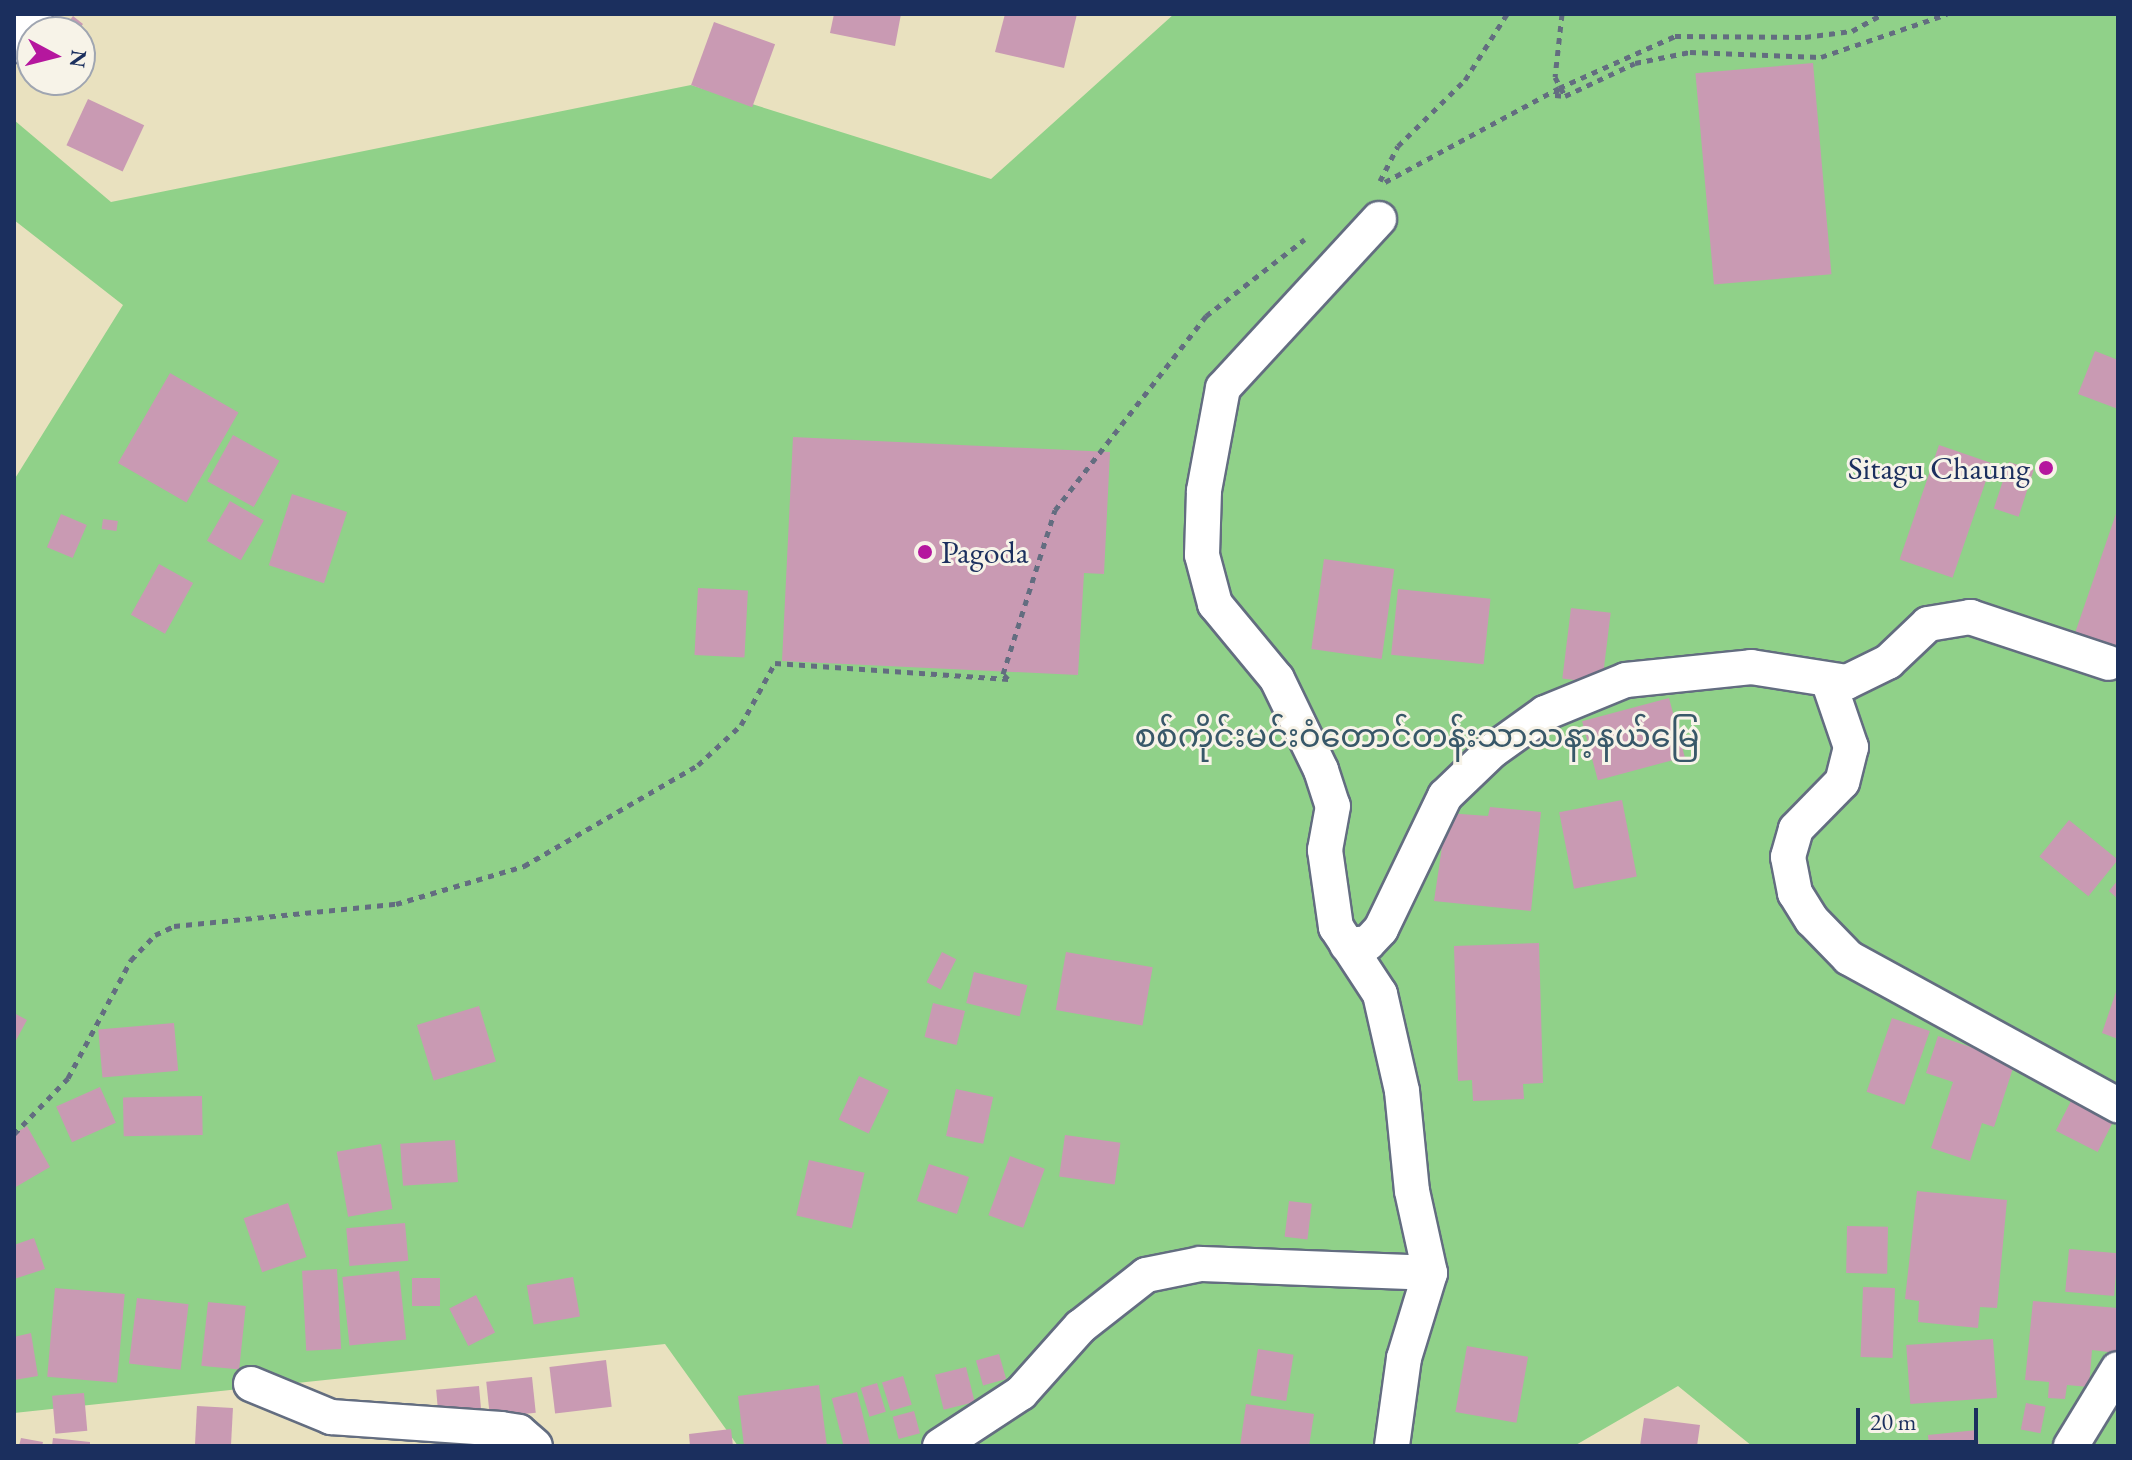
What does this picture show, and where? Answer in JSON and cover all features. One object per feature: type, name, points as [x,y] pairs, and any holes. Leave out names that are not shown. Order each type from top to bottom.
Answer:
[{"type":"street","points":[[14,45],[35,14]]},
{"type":"street","points":[[1373,205],[1223,388],[1204,491],[1202,555],[1215,604],[1277,679],[1333,806],[1329,890],[1347,945],[1380,994],[1430,1273],[1404,1358],[1392,1446]]},
{"type":"street","points":[[1347,945],[1368,943],[1381,929],[1445,796],[1545,713],[1626,680],[1751,667],[1847,682],[1888,662],[1928,624],[1970,617],[2109,663]]},
{"type":"street","points":[[1828,680],[1851,747],[1842,782],[1796,829],[1788,857],[1795,893],[1812,920],[1849,958],[2118,1105]]},
{"type":"street","points":[[940,1446],[1021,1393],[1080,1327],[1146,1275],[1200,1264],[1430,1273]]},
{"type":"street","points":[[2071,1446],[2118,1369]]},
{"type":"street","points":[[251,1384],[331,1417],[501,1429],[519,1432],[535,1446]]},
{"type":"path","points":[[1373,205],[1378,186],[1398,146],[1465,80],[1507,14]]},
{"type":"path","points":[[1562,14],[1559,88],[1555,95],[1565,96],[1635,63],[1690,52],[1821,57],[1947,14]]},
{"type":"path","points":[[1378,186],[1559,88],[1675,36],[1805,37],[1852,31],[1883,14]]},
{"type":"path","points":[[14,1134],[68,1078],[131,960],[155,935],[174,926],[396,904],[524,866],[698,765],[741,725],[775,663],[1008,679],[1003,674],[1055,510],[1206,316],[1318,229]]},
{"type":"green space","name":"စစ်ကိုင်းမင်းဝံတောင်တန်းသာသနာ့နယ်မြေ","points":[[1174,14],[2118,14],[2118,1446],[1752,1446],[1678,1386],[1574,1446],[738,1446],[665,1344],[14,1413],[14,480],[123,305],[14,220],[14,120],[111,202],[691,85],[991,179]]},
{"type":"building","points":[[834,14],[901,14],[895,46],[830,33]]},
{"type":"building","points":[[1005,14],[1077,14],[1064,68],[995,52]]},
{"type":"building","points":[[714,22],[775,44],[752,107],[691,85]]},
{"type":"building","points":[[1813,63],[1831,274],[1714,284],[1695,73]]},
{"type":"building","points":[[88,99],[144,125],[123,171],[66,145]]},
{"type":"building","points":[[2095,351],[2118,360],[2118,409],[2078,394]]},
{"type":"building","points":[[170,373],[238,412],[186,503],[118,463]]},
{"type":"building","points":[[233,435],[279,461],[254,507],[207,481]]},
{"type":"building","points":[[793,437],[1110,452],[1104,574],[1084,573],[1078,675],[782,661]]},
{"type":"building","points":[[1939,445],[1992,463],[1953,578],[1900,559]]},
{"type":"building","points":[[2009,462],[2034,470],[2019,517],[1994,509]]},
{"type":"building","points":[[292,494],[347,512],[324,583],[269,565]]},
{"type":"building","points":[[230,501],[264,520],[241,560],[207,541]]},
{"type":"building","points":[[2118,508],[2118,647],[2075,633]]},
{"type":"building","points":[[61,514],[87,525],[73,558],[47,547]]},
{"type":"building","points":[[103,519],[118,521],[116,531],[102,529]]},
{"type":"building","points":[[1324,559],[1394,569],[1382,659],[1311,649]]},
{"type":"building","points":[[159,564],[193,583],[165,634],[131,615]]},
{"type":"building","points":[[698,588],[748,591],[744,658],[694,655]]},
{"type":"building","points":[[1398,589],[1490,599],[1484,664],[1391,655]]},
{"type":"building","points":[[1571,608],[1611,613],[1602,683],[1562,678]]},
{"type":"building","points":[[1669,698],[1685,757],[1598,780],[1582,721]]},
{"type":"building","points":[[1622,800],[1637,877],[1574,889],[1559,812]]},
{"type":"building","points":[[1490,807],[1541,812],[1531,911],[1434,901],[1447,813],[1488,816]]},
{"type":"building","points":[[2069,820],[2118,860],[2088,896],[2039,857]]},
{"type":"building","points":[[2118,880],[2118,899],[2109,891]]},
{"type":"building","points":[[1539,943],[1543,1083],[1523,1084],[1524,1099],[1473,1101],[1472,1080],[1458,1081],[1454,946]]},
{"type":"building","points":[[942,952],[956,959],[941,990],[927,982]]},
{"type":"building","points":[[1066,952],[1153,967],[1142,1025],[1056,1010]]},
{"type":"building","points":[[974,972],[1027,985],[1020,1016],[966,1003]]},
{"type":"building","points":[[2118,986],[2118,1039],[2102,1033]]},
{"type":"building","points":[[933,1003],[965,1011],[957,1045],[925,1037]]},
{"type":"building","points":[[479,1006],[496,1061],[434,1080],[417,1025]]},
{"type":"building","points":[[14,1013],[27,1020],[14,1044]]},
{"type":"building","points":[[1892,1018],[1930,1031],[1904,1105],[1867,1092]]},
{"type":"building","points":[[174,1023],[178,1071],[102,1077],[98,1030]]},
{"type":"building","points":[[1938,1036],[2015,1062],[1994,1127],[1982,1123],[1970,1161],[1931,1148],[1953,1082],[1926,1073]]},
{"type":"building","points":[[859,1076],[889,1090],[869,1133],[839,1120]]},
{"type":"building","points":[[100,1087],[116,1123],[72,1142],[56,1107]]},
{"type":"building","points":[[956,1089],[993,1097],[983,1144],[946,1136]]},
{"type":"building","points":[[2074,1095],[2116,1116],[2098,1152],[2056,1131]]},
{"type":"building","points":[[202,1096],[203,1135],[124,1136],[123,1097]]},
{"type":"building","points":[[27,1126],[50,1167],[14,1188],[14,1134]]},
{"type":"building","points":[[1065,1135],[1120,1143],[1115,1184],[1059,1177]]},
{"type":"building","points":[[455,1140],[458,1182],[403,1186],[400,1144]]},
{"type":"building","points":[[381,1144],[392,1209],[348,1217],[337,1152]]},
{"type":"building","points":[[1010,1156],[1045,1169],[1023,1228],[988,1215]]},
{"type":"building","points":[[809,1160],[865,1173],[852,1228],[796,1216]]},
{"type":"building","points":[[929,1164],[969,1177],[957,1214],[917,1201]]},
{"type":"building","points":[[1917,1191],[2007,1200],[1997,1308],[1980,1307],[1978,1328],[1918,1322],[1919,1301],[1905,1299]]},
{"type":"building","points":[[1289,1201],[1312,1204],[1307,1240],[1285,1237]]},
{"type":"building","points":[[288,1203],[307,1257],[262,1272],[244,1218]]},
{"type":"building","points":[[405,1223],[408,1261],[350,1266],[346,1228]]},
{"type":"building","points":[[1847,1226],[1888,1227],[1887,1274],[1846,1273]]},
{"type":"building","points":[[34,1238],[45,1269],[14,1279],[14,1245]]},
{"type":"building","points":[[2069,1249],[2118,1253],[2114,1296],[2065,1292]]},
{"type":"building","points":[[337,1269],[341,1349],[306,1351],[302,1271]]},
{"type":"building","points":[[399,1271],[406,1340],[350,1346],[342,1277]]},
{"type":"building","points":[[573,1277],[580,1316],[534,1325],[527,1285]]},
{"type":"building","points":[[412,1278],[440,1278],[440,1306],[412,1306]]},
{"type":"building","points":[[1863,1287],[1895,1288],[1893,1358],[1861,1357]]},
{"type":"building","points":[[55,1288],[125,1294],[117,1383],[47,1377]]},
{"type":"building","points":[[476,1295],[495,1332],[468,1346],[449,1309]]},
{"type":"building","points":[[137,1298],[189,1304],[181,1370],[129,1364]]},
{"type":"building","points":[[2033,1301],[2118,1308],[2116,1353],[2092,1350],[2089,1387],[2067,1385],[2065,1399],[2048,1398],[2049,1382],[2025,1380]]},
{"type":"building","points":[[208,1302],[246,1306],[239,1370],[201,1366]]},
{"type":"building","points":[[31,1333],[38,1376],[14,1380],[14,1337]]},
{"type":"building","points":[[1993,1339],[1997,1398],[1910,1404],[1906,1345]]},
{"type":"building","points":[[1467,1346],[1528,1357],[1516,1423],[1455,1412]]},
{"type":"building","points":[[1258,1349],[1294,1355],[1286,1401],[1251,1395]]},
{"type":"building","points":[[999,1354],[1006,1379],[983,1386],[976,1361]]},
{"type":"building","points":[[606,1360],[612,1407],[555,1414],[549,1367]]},
{"type":"building","points":[[966,1367],[975,1402],[944,1410],[935,1375]]},
{"type":"building","points":[[903,1376],[912,1405],[891,1411],[882,1382]]},
{"type":"building","points":[[532,1377],[536,1413],[490,1418],[486,1382]]},
{"type":"building","points":[[877,1383],[886,1412],[870,1417],[861,1388]]},
{"type":"building","points":[[819,1385],[827,1446],[744,1446],[738,1396]]},
{"type":"building","points":[[479,1386],[483,1430],[440,1434],[436,1390]]},
{"type":"building","points":[[857,1392],[870,1444],[844,1446],[832,1398]]},
{"type":"building","points":[[84,1393],[87,1431],[55,1434],[52,1396]]},
{"type":"building","points":[[2026,1403],[2046,1407],[2040,1433],[2021,1430]]},
{"type":"building","points":[[1246,1404],[1314,1414],[1309,1446],[1240,1446]]},
{"type":"building","points":[[197,1406],[233,1408],[231,1446],[195,1446]]},
{"type":"building","points":[[914,1411],[920,1433],[899,1439],[893,1417]]},
{"type":"building","points":[[1644,1418],[1700,1425],[1697,1446],[1640,1446]]},
{"type":"building","points":[[731,1429],[733,1446],[690,1446],[689,1434]]},
{"type":"building","points":[[1977,1430],[1979,1446],[1929,1446],[1928,1435]]},
{"type":"building","points":[[21,1438],[43,1442],[42,1446],[19,1446]]},
{"type":"building","points":[[53,1438],[90,1442],[90,1446],[52,1446]]},
{"type":"place","name":"Sitagu Chaung","points":[[2046,468]]},
{"type":"place","name":"Pagoda","points":[[925,552]]}]
